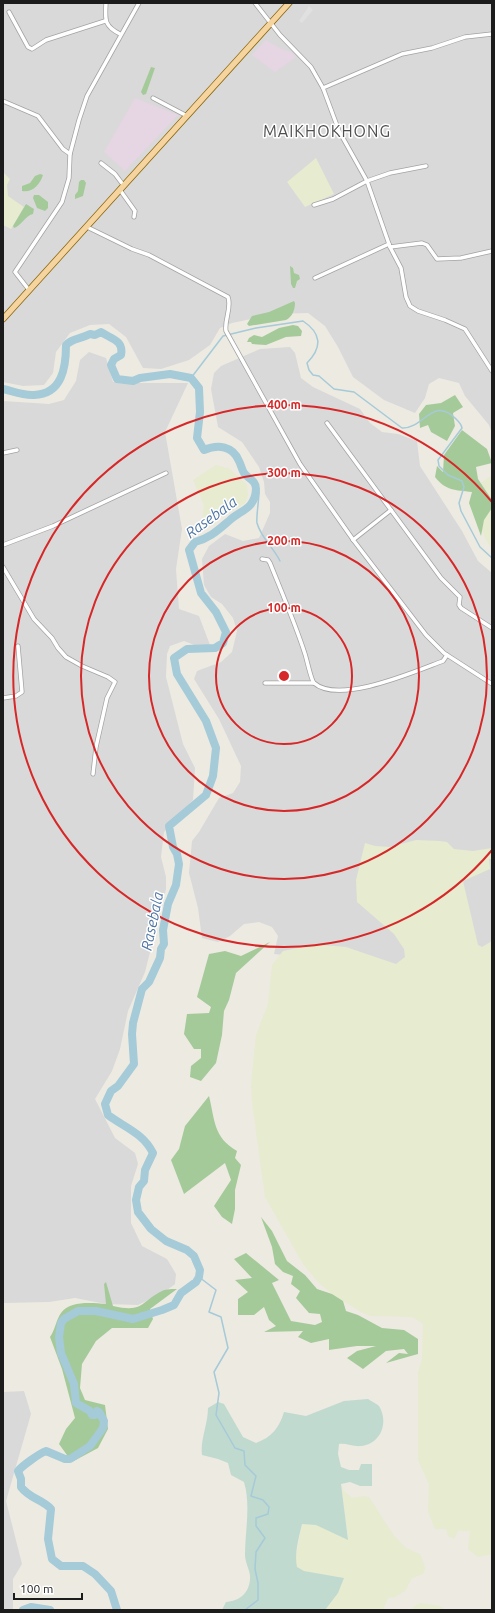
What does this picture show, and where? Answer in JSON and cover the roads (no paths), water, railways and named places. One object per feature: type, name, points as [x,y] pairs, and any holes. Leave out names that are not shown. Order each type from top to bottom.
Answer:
[{"type":"main road","points":[[3,319],[289,3]]},
{"type":"street","points":[[106,3],[105,21],[112,30],[120,34]]},
{"type":"street","points":[[29,290],[15,272],[62,202],[69,178],[70,154],[87,96],[120,34],[139,3]]},
{"type":"street","points":[[255,3],[291,48],[311,67],[323,88],[339,131],[367,181],[390,246],[401,268],[406,297],[410,306],[418,311],[445,320],[465,330],[492,371]]},
{"type":"street","points":[[9,12],[28,47],[32,49],[46,40],[105,21]]},
{"type":"street","points":[[323,88],[402,54],[432,48],[465,36],[492,34]]},
{"type":"street","points":[[153,98],[187,117]]},
{"type":"street","points":[[3,101],[26,109],[38,116],[63,149],[70,154]]},
{"type":"street","points":[[101,162],[115,174],[134,211],[134,216]]},
{"type":"street","points":[[314,205],[334,199],[367,181],[390,173],[426,166]]},
{"type":"street","points":[[87,227],[132,249],[149,255],[225,294],[229,301],[226,331],[300,464],[353,540],[426,635],[447,655],[492,684]]},
{"type":"street","points":[[315,278],[390,246],[427,245],[438,259],[461,258],[492,251]]},
{"type":"street","points":[[327,424],[441,578],[460,596],[459,605],[461,608],[492,628]]},
{"type":"street","points":[[3,453],[17,450]]},
{"type":"street","points":[[3,545],[53,526],[166,473]]},
{"type":"street","points":[[353,540],[391,510]]},
{"type":"street","points":[[262,559],[268,560],[270,563],[299,636],[314,683]]},
{"type":"street","points":[[3,567],[34,620],[52,638],[66,657],[82,666],[108,677],[115,682],[107,698],[96,747],[93,774]]},
{"type":"street","points":[[3,698],[16,696],[22,692],[18,646]]},
{"type":"street","points":[[265,683],[314,683],[334,690],[362,689],[443,661],[447,655]]},
{"type":"waterway","points":[[191,378],[223,336],[256,328],[303,321],[313,330],[318,340],[316,351],[307,363],[309,370],[313,375],[319,376],[334,389],[354,392],[402,428],[410,427],[428,415],[440,410],[447,412],[459,422],[462,428],[438,460],[439,466],[448,475],[462,481],[464,487],[459,503],[461,511],[480,547],[492,558]]},
{"type":"waterway","name":"Rasebala","points":[[3,389],[30,395],[43,394],[51,390],[56,385],[63,371],[66,345],[74,340],[90,334],[95,335],[101,332],[116,340],[121,346],[121,355],[114,359],[111,365],[117,379],[133,381],[140,378],[170,374],[191,378],[199,388],[200,412],[197,438],[204,450],[215,447],[229,449],[236,456],[244,473],[256,486],[253,501],[247,508],[214,533],[195,542],[189,550],[201,593],[216,612],[226,632],[223,643],[215,648],[187,649],[174,658],[177,674],[206,721],[216,748],[213,776],[206,795],[169,826],[173,847],[177,854],[179,864],[176,885],[168,904],[163,930],[164,944],[161,949],[160,958],[149,982],[142,989],[133,1023],[132,1034],[134,1064],[118,1086],[111,1091],[105,1104],[108,1115],[139,1135],[153,1153],[145,1170],[144,1181],[139,1187],[136,1200],[138,1212],[151,1229],[166,1241],[187,1250],[194,1256],[200,1270],[199,1277],[196,1282],[181,1293],[174,1305],[162,1310],[133,1319],[96,1311],[78,1311],[64,1319],[61,1323],[59,1337],[61,1353],[74,1384],[76,1403],[90,1411],[92,1415],[95,1415],[97,1411],[99,1412],[104,1421],[103,1428],[90,1446],[70,1459],[65,1459],[46,1451],[31,1460],[18,1471],[21,1479],[21,1487],[28,1494],[44,1503],[51,1509],[48,1539],[52,1559],[61,1566],[83,1566],[95,1574],[111,1591],[117,1610]]},
{"type":"waterway","points":[[256,488],[259,492],[257,523],[261,533],[280,561]]},
{"type":"waterway","points":[[199,1277],[216,1290],[209,1312],[221,1317],[228,1348],[214,1372],[219,1393],[216,1415],[235,1448],[244,1451],[245,1465],[256,1476],[251,1496],[263,1500],[269,1507],[268,1514],[256,1518],[256,1526],[265,1538],[256,1552],[255,1569],[258,1583],[258,1600],[245,1610]]},
{"type":"waterway","name":"Rasebala","points":[[23,1610],[31,1607],[50,1610]]},
{"type":"district","name":"MAIKHOKHONG","points":[[327,131]]}]
